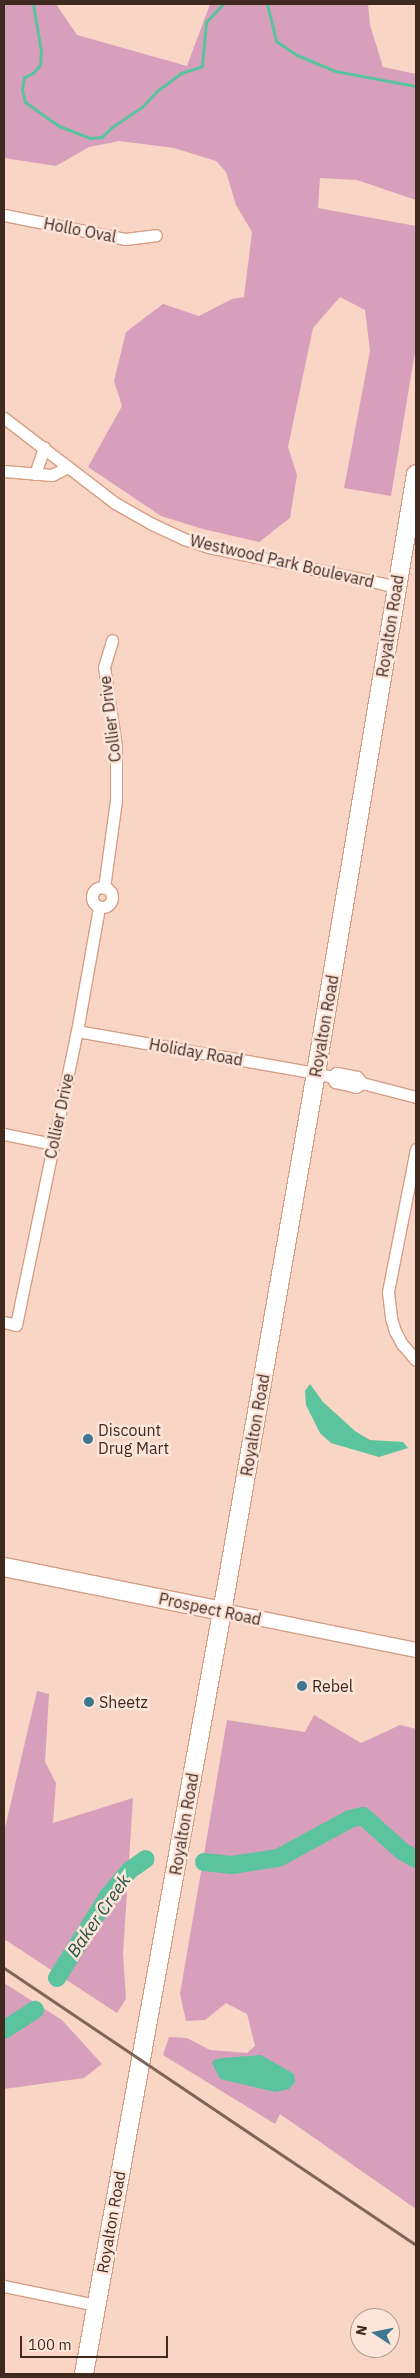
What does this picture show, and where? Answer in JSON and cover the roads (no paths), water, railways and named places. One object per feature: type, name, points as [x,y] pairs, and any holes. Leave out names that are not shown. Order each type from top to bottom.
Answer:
[{"type":"main road","name":"Royalton Road","points":[[84,2374],[223,1610],[324,1075],[397,588],[416,474]]},
{"type":"main road","name":"Prospect Road","points":[[4,1567],[223,1610]]},
{"type":"street","name":"Hollo Oval","points":[[4,215],[125,239],[156,235]]},
{"type":"street","name":"Westwood Park Boulevard","points":[[4,418],[115,503],[152,524],[184,539],[397,588]]},
{"type":"street","points":[[35,474],[44,448]]},
{"type":"street","points":[[4,471],[52,475],[68,467]]},
{"type":"street","name":"Collier Drive","points":[[4,1322],[16,1325],[77,1031],[99,907],[93,902],[92,895],[96,889],[104,888],[116,800],[116,746],[104,667],[112,640]]},
{"type":"street","name":"Holiday Road","points":[[77,1031],[324,1075],[334,1082],[356,1087],[362,1083],[416,1098]]},
{"type":"street","points":[[4,1134],[54,1144]]},
{"type":"street","points":[[416,1149],[388,1292],[391,1318],[395,1332],[402,1344],[416,1360]]},
{"type":"street","name":"Prospect Road","points":[[223,1610],[416,1650]]},
{"type":"street","points":[[4,2286],[96,2305]]},
{"type":"waterway","points":[[33,4],[41,51],[40,65],[33,73],[24,77],[22,90],[25,102],[59,126],[90,138],[102,137],[112,127],[142,107],[157,91],[181,73],[202,66],[206,22],[223,4]]},
{"type":"waterway","points":[[267,4],[276,41],[297,55],[335,71],[416,86]]},
{"type":"waterway","name":"Baker Creek","points":[[204,1862],[232,1865],[278,1858],[350,1819],[363,1816],[402,1851],[416,1859]]},
{"type":"waterway","name":"Baker Creek","points":[[57,1978],[108,1896],[130,1870],[146,1859]]},
{"type":"waterway","name":"Baker Creek","points":[[4,2030],[35,2010]]},
{"type":"railway","points":[[4,1968],[416,2245]]},
{"type":"place","name":"Discount Drug Mart","points":[[88,1439]]},
{"type":"place","name":"Rebel","points":[[302,1686]]},
{"type":"place","name":"Sheetz","points":[[89,1702]]}]
